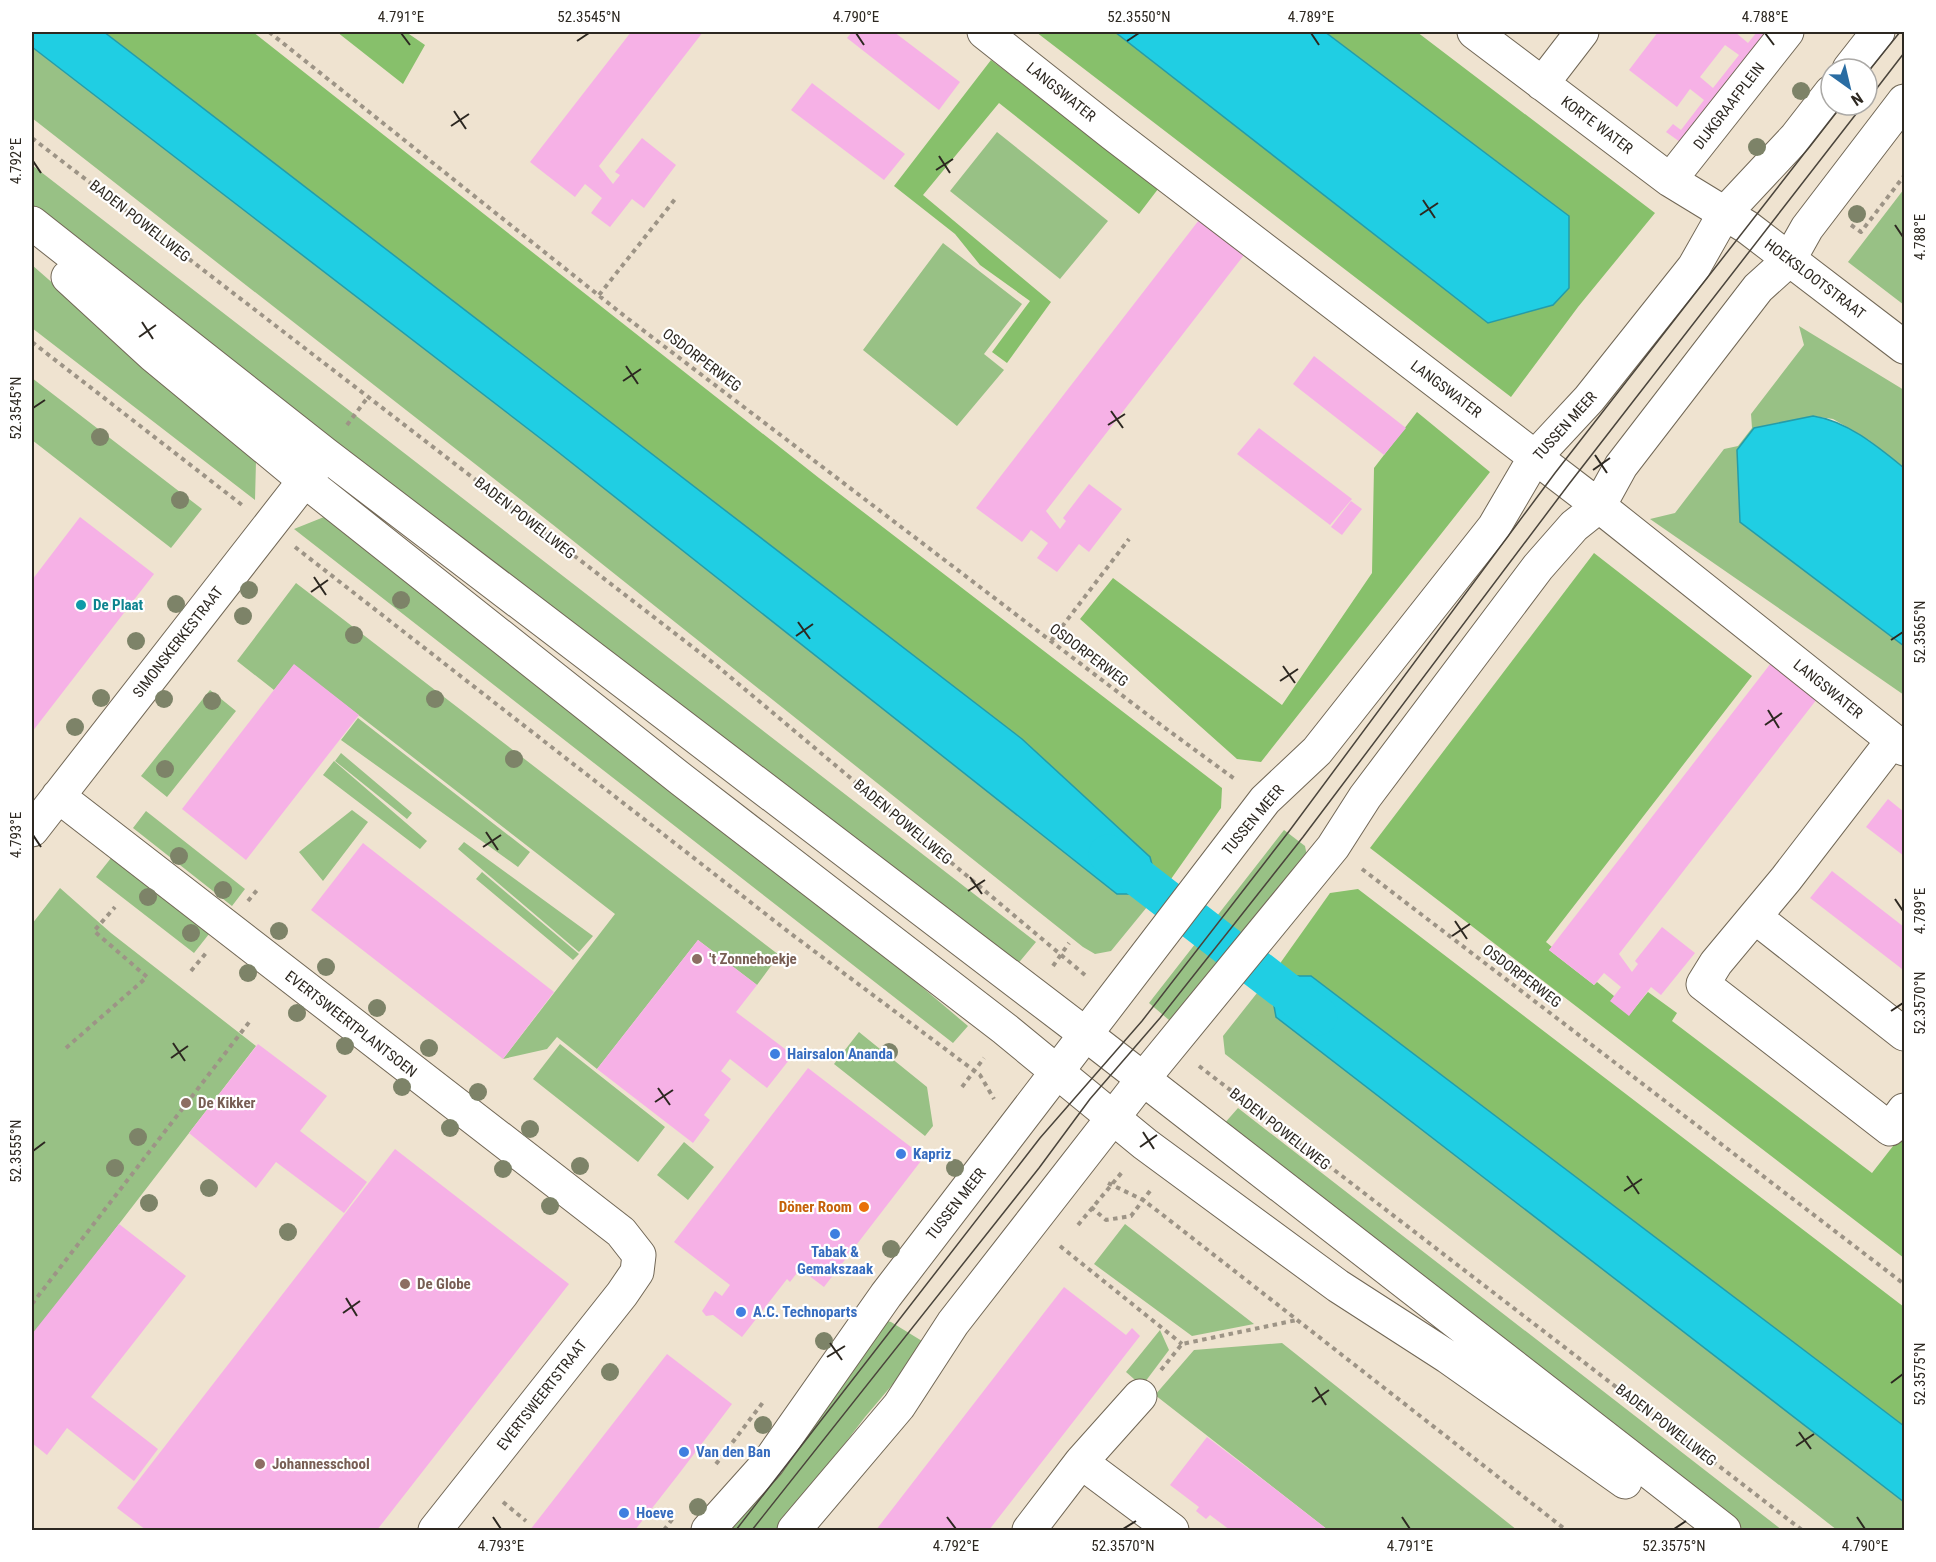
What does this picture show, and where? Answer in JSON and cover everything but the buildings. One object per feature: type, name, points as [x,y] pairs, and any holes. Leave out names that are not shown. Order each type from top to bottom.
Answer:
[{"type":"street","name":"LANGSWATER","points":[[984,32],[1122,141],[1599,506],[1899,745]]},
{"type":"street","name":"KORTE WATER","points":[[1474,32],[1670,180],[1724,214]]},
{"type":"street","points":[[1542,84],[1582,32]]},
{"type":"street","name":"DIJKGRAAFPLEIN","points":[[1670,180],[1787,32]]},
{"type":"street","points":[[1858,57],[1878,32]]},
{"type":"street","points":[[794,1530],[899,1406],[952,1323],[1143,1079],[1329,852],[1365,797],[1538,567],[1574,526],[1599,506],[1621,466],[1758,288],[1789,260],[1807,228],[1905,101]]},
{"type":"street","name":"TUSSEN MEER","points":[[708,1530],[768,1463],[886,1295],[1084,1033],[1114,998],[1265,800],[1317,751],[1487,536],[1535,457],[1589,399],[1694,267],[1724,214],[1796,137],[1819,107]]},
{"type":"street","name":"HOEKSLOOTSTRAAT","points":[[1724,214],[1905,347]]},
{"type":"street","points":[[32,223],[325,454],[1084,1033],[1724,1530]]},
{"type":"street","points":[[32,243],[153,356],[304,480],[682,780],[1056,1070],[1171,1164],[1338,1286],[1448,1357],[1601,1463],[1688,1530]]},
{"type":"street","name":"SIMONSKERKESTRAAT","points":[[32,830],[267,525],[325,454]]},
{"type":"street","points":[[1899,745],[1716,963],[1703,984],[1890,1129],[1905,1110]]},
{"type":"street","name":"EVERTSWEERTPLANTSOEN","points":[[58,796],[621,1232],[639,1255]]},
{"type":"street","points":[[1755,917],[1905,1034]]},
{"type":"street","name":"EVERTSWEERTSTRAAT","points":[[435,1530],[622,1294],[637,1272],[639,1255]]},
{"type":"street","points":[[1029,1530],[1081,1462],[1140,1396]]},
{"type":"street","points":[[1081,1462],[1172,1530]]},
{"type":"path","name":"OSDORPERWEG","points":[[269,32],[599,295],[1051,641],[1265,800]]},
{"type":"path","name":"BADEN POWELLWEG","points":[[32,138],[716,665],[1114,998]]},
{"type":"path","points":[[599,295],[675,198]]},
{"type":"path","points":[[32,342],[790,933],[980,1075],[991,1096],[1018,1122]]},
{"type":"path","points":[[1051,641],[1129,539]]},
{"type":"path","name":"OSDORPERWEG","points":[[1329,852],[1905,1284]]},
{"type":"path","points":[[66,1048],[147,977],[94,932],[115,907]]},
{"type":"path","points":[[32,1304],[250,1021]]},
{"type":"path","name":"BADEN POWELLWEG","points":[[1176,1038],[1802,1530]]},
{"type":"path","points":[[1075,1167],[1143,1200],[1566,1530]]},
{"type":"path","points":[[1060,1246],[1182,1344]]},
{"type":"path","points":[[1140,1396],[1182,1344],[1297,1320]]},
{"type":"green space","points":[[104,32],[253,32],[819,478],[1222,788],[1221,808],[1171,879],[1156,880],[1150,857],[1022,739]]},
{"type":"green space","points":[[337,32],[406,32],[425,45],[403,84]]},
{"type":"green space","points":[[1036,32],[1115,32],[1488,323],[1569,288],[1569,216],[1325,32],[1417,32],[1655,213],[1578,307],[1511,397]]},
{"type":"green space","points":[[32,47],[553,448],[1117,894],[1144,894],[1147,907],[1111,951],[1095,954],[1083,947],[552,524],[32,118]]},
{"type":"green space","points":[[991,60],[1158,189],[1139,214],[999,103],[923,195],[1051,302],[1007,363],[992,352],[1030,301],[980,265],[955,234],[894,186]]},
{"type":"green space","points":[[997,132],[1108,221],[1060,279],[950,191]]},
{"type":"green space","points":[[32,165],[1036,942],[1016,966],[32,210]]},
{"type":"green space","points":[[1904,189],[1904,305],[1848,262]]},
{"type":"green space","points":[[943,243],[1022,304],[984,354],[1004,370],[957,426],[863,350]]},
{"type":"green space","points":[[32,265],[256,461],[255,500],[32,328]]},
{"type":"green space","points":[[1799,326],[1904,390],[1904,468],[1869,440],[1833,419],[1813,416],[1754,428],[1737,450],[1740,522],[1904,646],[1904,695],[1650,519],[1675,513],[1724,449],[1738,446],[1752,428],[1751,414],[1804,345]]},
{"type":"green space","points":[[32,378],[202,509],[171,548],[32,440]]},
{"type":"green space","points":[[1417,412],[1490,472],[1261,762],[1237,759],[1080,619],[1113,578],[1282,705],[1372,573],[1374,468]]},
{"type":"green space","points":[[329,515],[771,859],[968,1026],[953,1043],[294,529]]},
{"type":"green space","points":[[1594,553],[1752,676],[1546,942],[1552,947],[1549,950],[1594,985],[1597,982],[1614,996],[1629,1015],[1648,992],[1677,1013],[1672,1021],[1872,1173],[1904,1132],[1904,1258],[1370,848]]},
{"type":"green space","points":[[296,583],[779,955],[757,985],[698,940],[597,1069],[557,1037],[547,1049],[503,1059],[615,914],[294,665],[274,690],[237,661]]},
{"type":"green space","points":[[210,690],[236,711],[167,797],[141,776]]},
{"type":"green space","points":[[358,718],[530,852],[518,867],[341,740]]},
{"type":"green space","points":[[341,753],[412,813],[407,819],[335,761]]},
{"type":"green space","points":[[334,761],[427,841],[420,849],[323,775]]},
{"type":"green space","points":[[352,810],[368,822],[323,881],[299,852]]},
{"type":"green space","points":[[146,811],[245,889],[232,906],[133,828]]},
{"type":"green space","points":[[1284,830],[1305,846],[1307,856],[1190,1008],[1169,1020],[1149,1003]]},
{"type":"green space","points":[[464,842],[593,936],[579,952],[458,849]]},
{"type":"green space","points":[[111,858],[209,934],[194,953],[96,877]]},
{"type":"green space","points":[[482,872],[579,954],[573,960],[476,879]]},
{"type":"green space","points":[[60,888],[111,933],[256,1046],[32,1337],[32,924]]},
{"type":"green space","points":[[1358,889],[1904,1307],[1904,1426],[1311,976],[1282,976],[1281,962],[1330,893]]},
{"type":"green space","points":[[1272,992],[1276,1017],[1904,1502],[1904,1530],[1837,1530],[1225,1054],[1223,1036],[1257,993]]},
{"type":"green space","points":[[859,1032],[927,1087],[933,1126],[925,1136],[834,1064]]},
{"type":"green space","points":[[560,1044],[665,1127],[638,1162],[533,1079]]},
{"type":"green space","points":[[1238,1108],[1782,1530],[1744,1530],[1223,1125]]},
{"type":"green space","points":[[684,1142],[714,1167],[688,1200],[657,1175]]},
{"type":"green space","points":[[1125,1224],[1254,1324],[1192,1336],[1094,1264]]},
{"type":"green space","points":[[883,1320],[891,1322],[922,1341],[931,1339],[865,1417],[779,1530],[724,1530]]},
{"type":"green space","points":[[1160,1330],[1169,1350],[1142,1386],[1126,1372]]},
{"type":"green space","points":[[1282,1343],[1517,1530],[1328,1530],[1155,1395],[1194,1350]]},
{"type":"water","points":[[32,32],[104,32],[1022,739],[1150,857],[1156,880],[1144,894],[1117,894],[553,448],[32,47]]},
{"type":"water","points":[[1115,32],[1325,32],[1569,216],[1569,288],[1553,305],[1488,323]]},
{"type":"water","points":[[1813,416],[1850,429],[1904,468],[1904,646],[1740,522],[1737,450],[1754,428]]},
{"type":"water","points":[[1282,976],[1311,976],[1904,1426],[1904,1502],[1276,1017],[1274,990]]},
{"type":"waterway","points":[[1108,854],[1318,1016]]},
{"type":"tram line","points":[[1879,58],[1900,32]]},
{"type":"tram line","points":[[1879,85],[1904,53]]},
{"type":"tram line","points":[[736,1530],[1040,1138],[1142,1021],[1290,830],[1555,473],[1833,117]]},
{"type":"tram line","points":[[752,1530],[1039,1168],[1090,1099],[1160,1018],[1303,837],[1569,484],[1854,117]]},
{"type":"place","name":"De Plaat","points":[[81,605]]},
{"type":"place","name":"'t Zonnehoekje","points":[[697,959]]},
{"type":"place","name":"Hairsalon Ananda","points":[[775,1054]]},
{"type":"place","name":"De Kikker","points":[[186,1103]]},
{"type":"place","name":"Kapriz","points":[[901,1154]]},
{"type":"place","name":"Döner Room","points":[[864,1207]]},
{"type":"place","name":"Tabak & Gemakszaak","points":[[835,1234]]},
{"type":"place","name":"De Globe","points":[[405,1284]]},
{"type":"place","name":"A.C. Technoparts","points":[[741,1312]]},
{"type":"place","name":"Van den Ban","points":[[684,1452]]},
{"type":"place","name":"Johannesschool","points":[[260,1464]]},
{"type":"place","name":"Hoeve","points":[[624,1513]]}]
